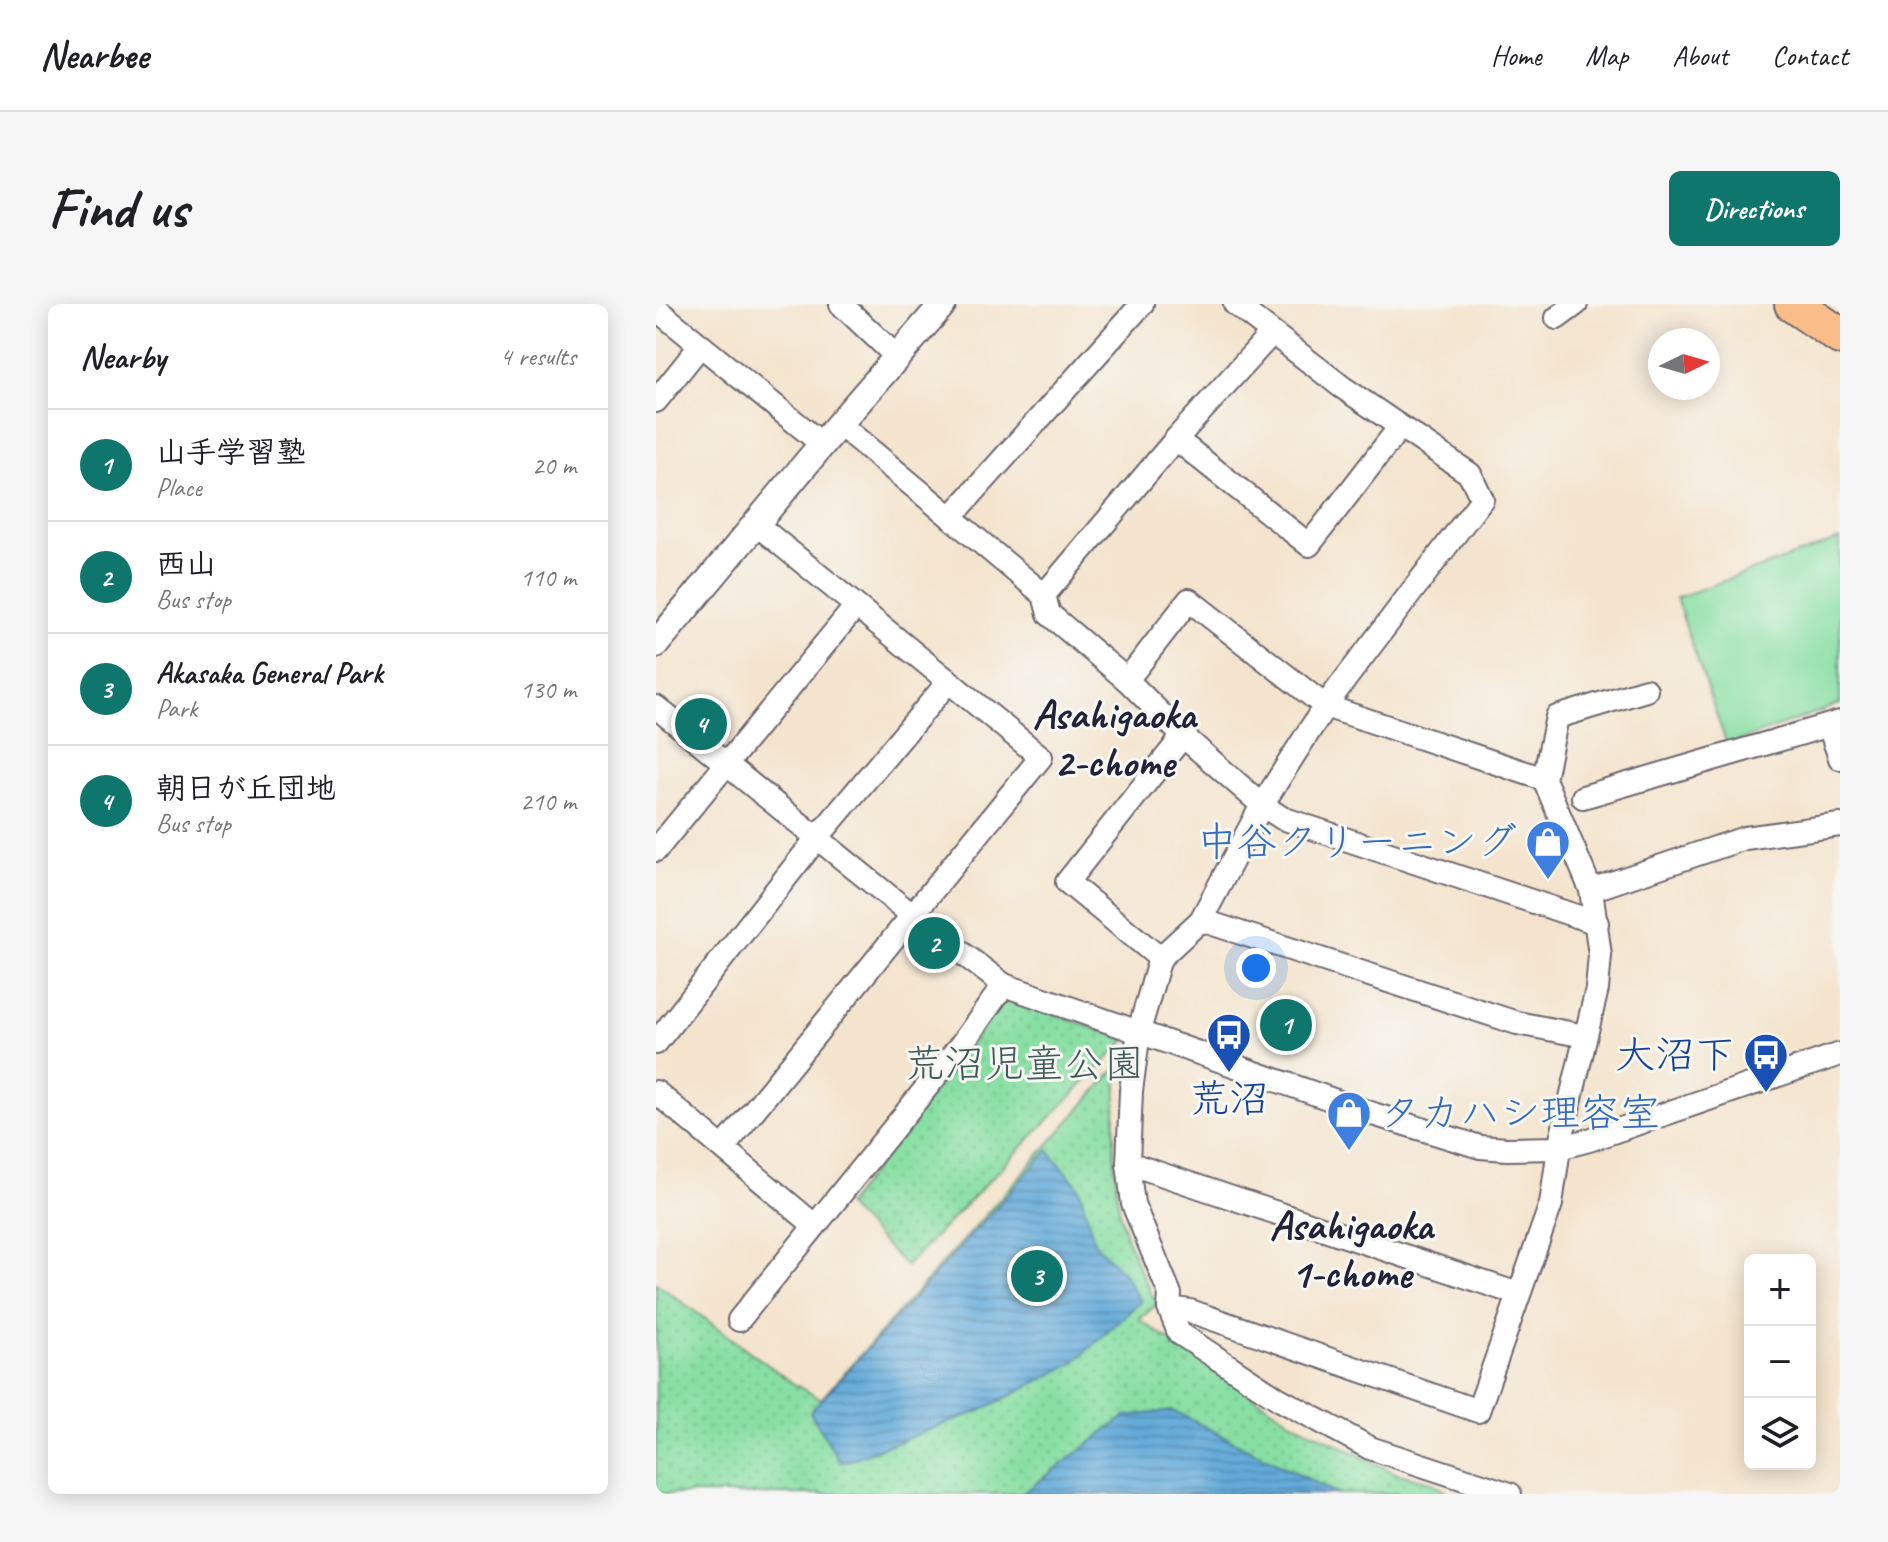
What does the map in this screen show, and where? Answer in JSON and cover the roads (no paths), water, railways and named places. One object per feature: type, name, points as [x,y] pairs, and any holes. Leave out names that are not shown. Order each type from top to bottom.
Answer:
[{"type":"highway","points":[[1793,304],[1840,336]]},
{"type":"street","points":[[841,304],[898,358]]},
{"type":"street","points":[[656,644],[943,304]]},
{"type":"street","points":[[951,517],[1142,304]]},
{"type":"street","points":[[1235,304],[1399,428],[1470,474],[1482,499],[1325,706],[1262,805],[1201,920],[1160,958],[1139,1031],[1131,1091],[1128,1163],[1133,1204],[1170,1294],[1169,1308],[1179,1333],[1279,1399],[1370,1448],[1510,1494]]},
{"type":"street","points":[[1557,318],[1576,304]]},
{"type":"street","points":[[656,309],[822,444]]},
{"type":"street","points":[[1044,595],[1176,439],[1271,334]]},
{"type":"street","points":[[656,401],[700,346]]},
{"type":"street","points":[[839,424],[1044,595],[1049,614],[1127,680],[1183,736],[1262,805],[1282,818],[1597,923]]},
{"type":"street","points":[[1176,439],[1309,545],[1399,428]]},
{"type":"street","points":[[724,1147],[1041,757],[756,524]]},
{"type":"street","points":[[1127,680],[1189,600],[1325,706],[1544,779]]},
{"type":"street","points":[[656,850],[856,606]]},
{"type":"street","points":[[656,1043],[817,838],[949,681]]},
{"type":"street","points":[[1169,1308],[1190,1311],[1478,1411],[1551,1204],[1559,1148],[1597,989],[1600,955],[1591,890],[1544,779],[1557,717],[1646,690]]},
{"type":"street","points":[[656,707],[912,915],[1004,985],[1376,1115],[1480,1147],[1559,1148],[1840,1054]]},
{"type":"street","points":[[1583,797],[1834,724],[1840,758]]},
{"type":"street","points":[[1160,958],[1067,882],[1183,736]]},
{"type":"street","points":[[1591,890],[1745,838],[1840,825]]},
{"type":"street","points":[[1201,920],[1517,1023],[1585,1036]]},
{"type":"street","points":[[739,1320],[960,1046],[1004,985]]},
{"type":"street","points":[[656,1092],[814,1225]]},
{"type":"street","points":[[1128,1163],[1518,1294]]},
{"type":"water","points":[[1048,1150],[1079,1187],[1095,1244],[1125,1275],[1141,1301],[1072,1364],[982,1410],[841,1463],[810,1412]]},
{"type":"water","points":[[1174,1411],[1338,1494],[1022,1494],[1126,1416]]},
{"type":"place","name":"朝日が丘団地","points":[[701,724]]},
{"type":"place","name":"中谷クリーニング","points":[[1548,881]]},
{"type":"place","name":"西山","points":[[934,943]]},
{"type":"place","name":"山手学習塾","points":[[1286,1025]]},
{"type":"place","name":"荒沼","points":[[1229,1074]]},
{"type":"place","name":"大沼下","points":[[1766,1094]]},
{"type":"place","name":"タカハシ理容室","points":[[1349,1152]]},
{"type":"place","name":"Akasaka General Park","points":[[1037,1276]]},
{"type":"district","name":"Asahigaoka 2-chome","points":[[1114,738]]},
{"type":"district","name":"Asahigaoka 1-chome","points":[[1351,1249]]},
{"type":"park label","name":"荒沼児童公園","points":[[1024,1064]]}]
